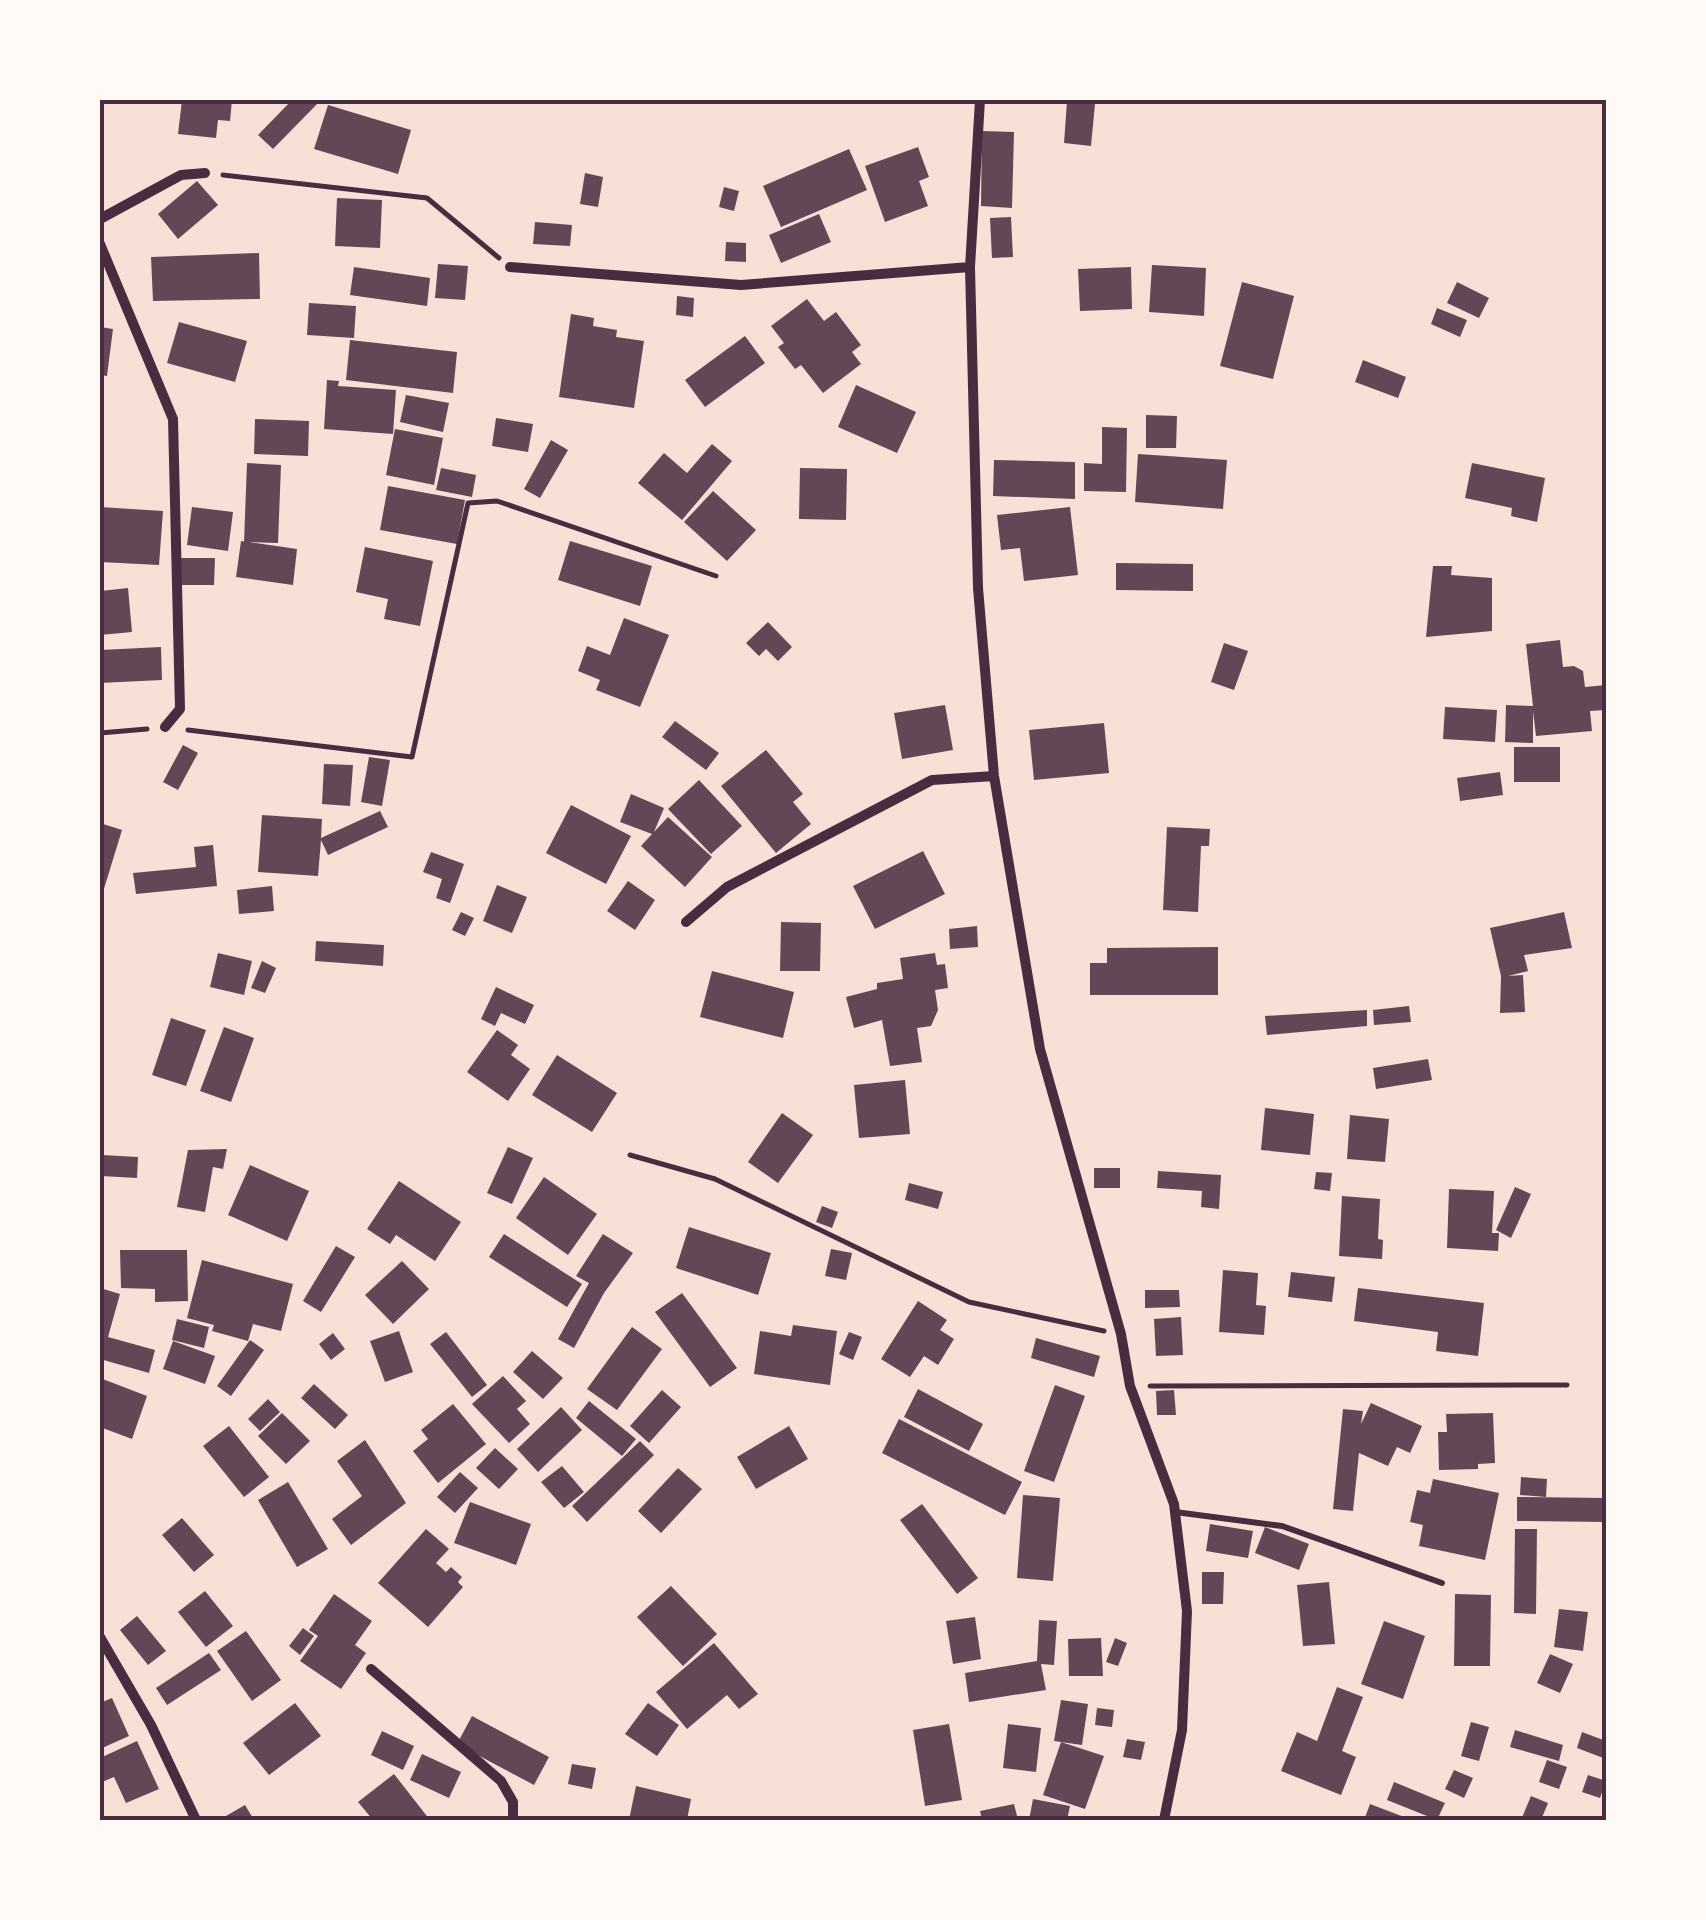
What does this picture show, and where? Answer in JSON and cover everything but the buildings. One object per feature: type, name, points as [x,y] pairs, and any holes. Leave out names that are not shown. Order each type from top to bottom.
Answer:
[{"type":"street","points":[[980,100],[970,267],[978,588],[994,776],[1040,1049],[1122,1334],[1130,1386],[1175,1512],[1188,1612],[1182,1730],[1164,1820]]},
{"type":"street","points":[[100,219],[181,176],[205,173]]},
{"type":"street","points":[[100,244],[173,420],[180,709],[164,727]]},
{"type":"street","points":[[510,267],[741,285],[970,267]]},
{"type":"street","points":[[686,922],[727,886],[932,780],[994,776]]},
{"type":"street","points":[[100,1636],[150,1725],[196,1820]]},
{"type":"street","points":[[371,1669],[501,1781],[513,1802],[513,1820]]},
{"type":"lane","points":[[1175,1512],[1282,1526],[1442,1583]]},
{"type":"path","points":[[205,173],[426,198],[510,267]]},
{"type":"path","points":[[100,733],[164,727],[412,757],[468,503],[497,502],[716,576]]},
{"type":"path","points":[[630,1156],[716,1179],[969,1302],[1122,1334]]},
{"type":"path","points":[[1130,1386],[1566,1385]]}]
